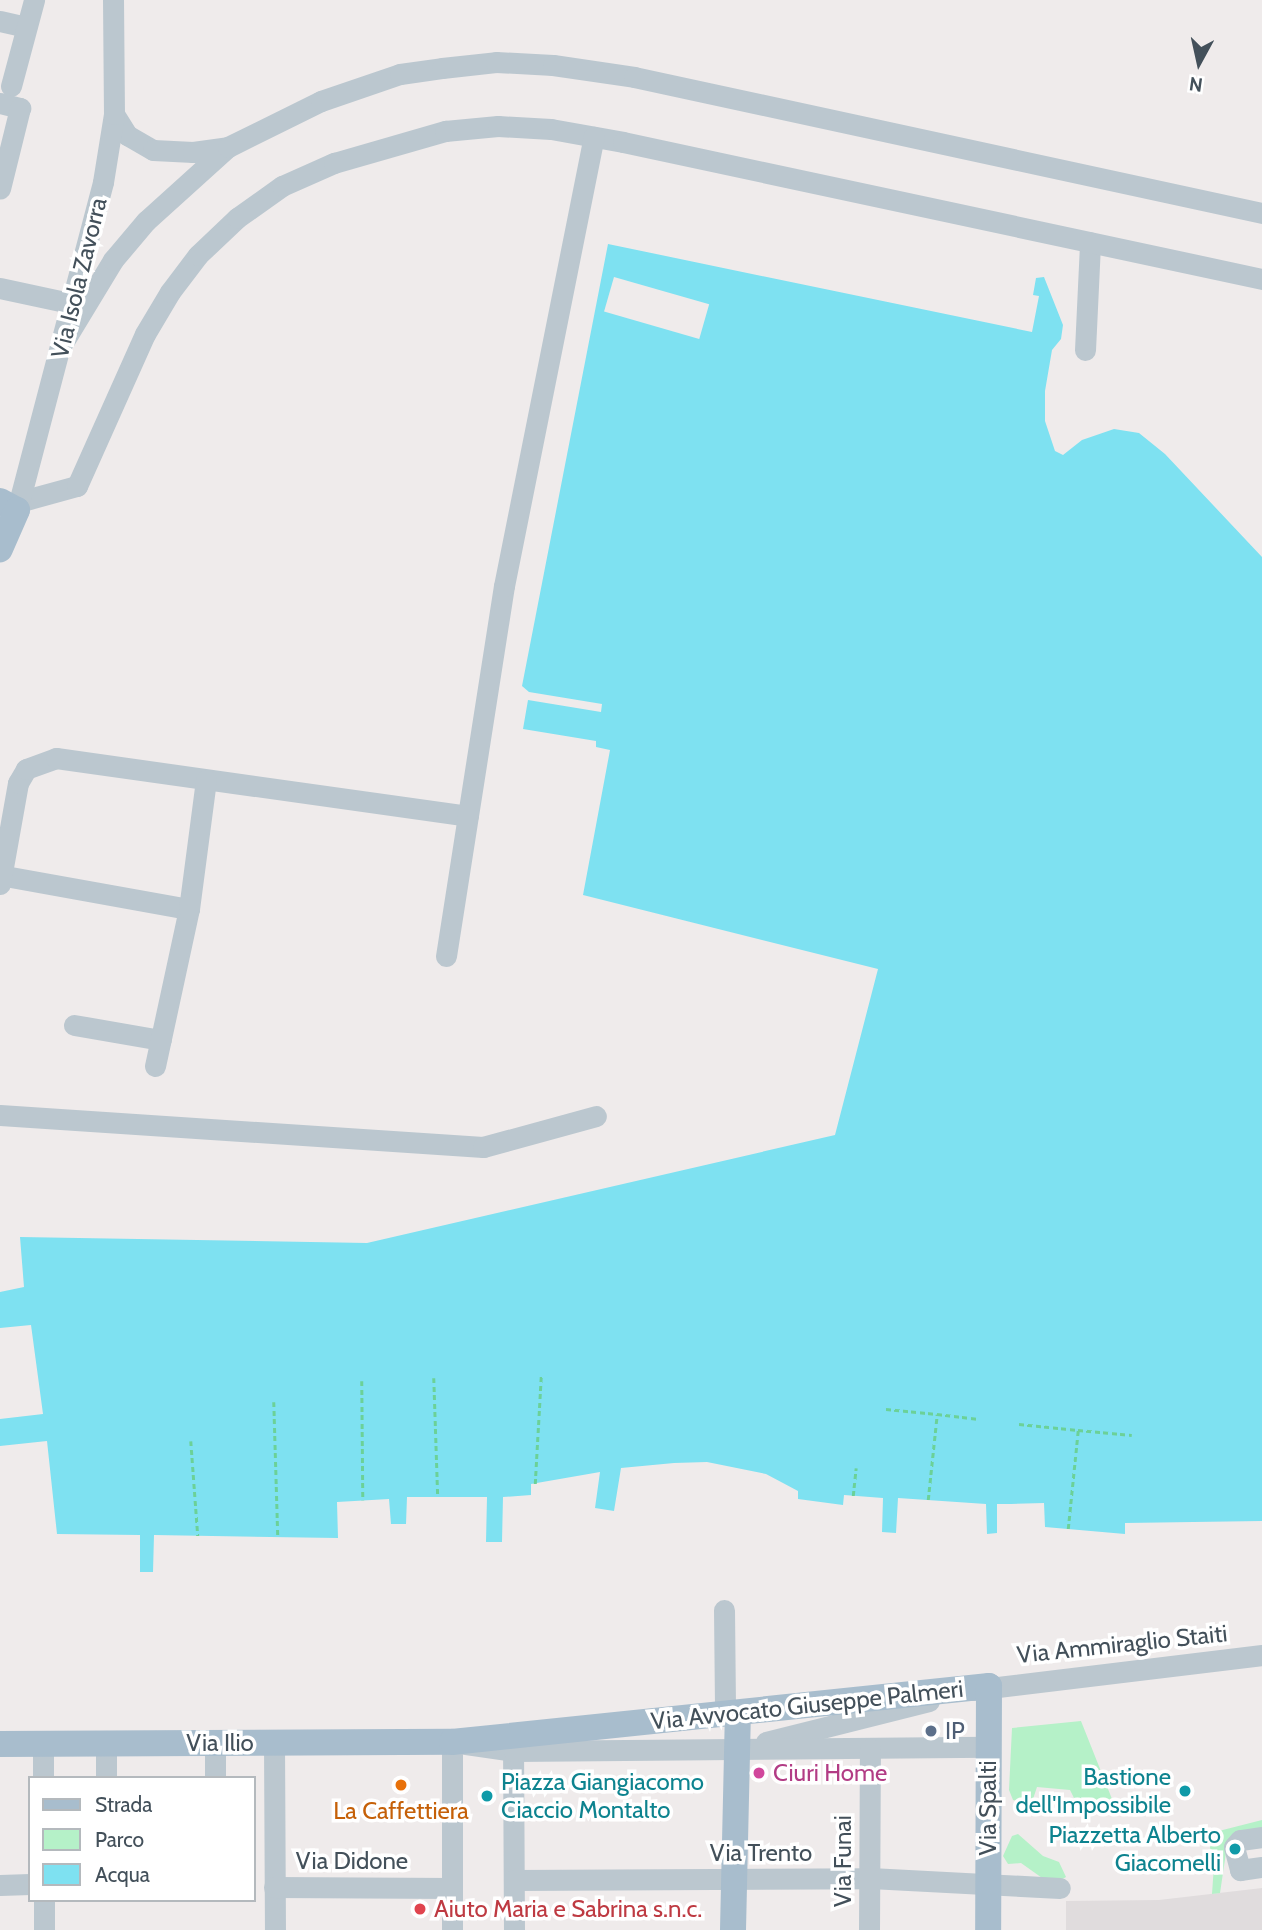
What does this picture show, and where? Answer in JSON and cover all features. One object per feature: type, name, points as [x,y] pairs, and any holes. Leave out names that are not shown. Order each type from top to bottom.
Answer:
[{"type":"main road","name":"Via Isola Zavorra","points":[[0,549],[13,504]]},
{"type":"main road","name":"Via Avvocato Giuseppe Palmeri","points":[[523,1743],[732,1713],[989,1686]]},
{"type":"main road","name":"Via Spalti","points":[[988,1930],[989,1686]]},
{"type":"main road","points":[[732,1713],[733,1930]]},
{"type":"main road","name":"Via Ilio","points":[[0,1744],[523,1743]]},
{"type":"street","points":[[0,189],[20,108],[6,95],[34,0]]},
{"type":"street","name":"Via Isola Zavorra","points":[[13,504],[74,304],[114,114],[113,0]]},
{"type":"street","points":[[0,21],[26,27]]},
{"type":"street","points":[[64,341],[113,260],[146,221],[228,148],[321,101],[400,74],[496,62],[553,65],[634,77],[1262,213]]},
{"type":"street","points":[[114,114],[127,135],[153,150],[193,152],[228,148]]},
{"type":"street","points":[[13,504],[77,486],[145,334],[170,292],[198,255],[237,218],[282,186],[392,143],[445,131],[498,127],[594,137],[1262,279]]},
{"type":"street","points":[[446,956],[504,586],[594,137]]},
{"type":"street","points":[[1085,350],[1090,242]]},
{"type":"street","points":[[0,288],[74,304]]},
{"type":"street","points":[[189,909],[2,880],[18,783],[26,769],[37,761],[56,758],[468,816]]},
{"type":"street","points":[[155,1066],[189,909],[206,780]]},
{"type":"street","points":[[74,1026],[161,1040]]},
{"type":"street","points":[[0,1115],[483,1147],[596,1116]]},
{"type":"street","points":[[723,1610],[732,1713]]},
{"type":"street","name":"Via Ammiraglio Staiti","points":[[989,1686],[1262,1655]]},
{"type":"street","name":"Via Avvocato Giuseppe Palmeri","points":[[734,1751],[989,1686]]},
{"type":"street","points":[[445,1742],[452,1930]]},
{"type":"street","points":[[106,1743],[106,1776]]},
{"type":"street","points":[[215,1743],[215,1776]]},
{"type":"street","points":[[274,1743],[264,1833],[267,1894],[275,1930]]},
{"type":"street","points":[[514,1930],[524,1880],[523,1743]]},
{"type":"street","name":"Via Avvocato Giuseppe Palmeri","points":[[523,1743],[734,1751],[989,1747]]},
{"type":"street","points":[[43,1744],[43,1776]]},
{"type":"street","name":"Via Funai","points":[[869,1930],[870,1749]]},
{"type":"street","points":[[1262,1837],[1240,1840],[1234,1846],[1240,1870],[1262,1867]]},
{"type":"street","name":"Via Trento","points":[[524,1880],[870,1878],[988,1882],[1060,1888]]},
{"type":"street","points":[[0,1885],[28,1884]]},
{"type":"street","name":"Via Didone","points":[[267,1894],[452,1888]]},
{"type":"street","points":[[44,1902],[44,1930]]},
{"type":"path","points":[[535,1483],[541,1376]]},
{"type":"path","points":[[434,1378],[439,1496]]},
{"type":"path","points":[[362,1381],[363,1500]]},
{"type":"path","points":[[274,1402],[278,1537]]},
{"type":"path","points":[[886,1409],[979,1419]]},
{"type":"path","points":[[928,1500],[937,1414]]},
{"type":"path","points":[[1019,1424],[1132,1436]]},
{"type":"path","points":[[1068,1529],[1078,1430]]},
{"type":"path","points":[[191,1441],[198,1536]]},
{"type":"path","points":[[853,1496],[856,1468]]},
{"type":"shaded area","points":[[1262,1888],[1262,1930],[1066,1930],[1066,1901],[1159,1900]]},
{"type":"green space","points":[[1081,1721],[1112,1799],[1082,1814],[1070,1790],[1037,1787],[1031,1805],[1013,1800],[1009,1790],[1012,1728]]},
{"type":"green space","points":[[1262,1820],[1262,1829],[1227,1846],[1220,1893],[1212,1894],[1214,1865],[1207,1834]]},
{"type":"green space","points":[[1018,1834],[1043,1856],[1059,1862],[1066,1877],[1052,1885],[1021,1863],[1008,1864],[1003,1856],[1012,1836]]},
{"type":"water","points":[[608,244],[1032,332],[1039,296],[1033,295],[1036,278],[1044,277],[1063,325],[1061,339],[1052,350],[1045,391],[1045,421],[1055,451],[1063,455],[1082,440],[1114,429],[1139,433],[1165,454],[1262,557],[1262,1521],[1125,1523],[1125,1534],[1045,1527],[1044,1503],[997,1504],[997,1533],[987,1534],[986,1504],[898,1498],[896,1533],[882,1532],[883,1498],[844,1495],[843,1505],[798,1499],[798,1491],[766,1474],[707,1462],[674,1463],[621,1468],[614,1511],[595,1508],[600,1472],[531,1484],[531,1495],[503,1497],[502,1542],[486,1542],[487,1497],[407,1497],[406,1524],[391,1524],[389,1499],[337,1502],[338,1538],[154,1535],[153,1572],[140,1572],[140,1535],[57,1534],[47,1441],[0,1446],[0,1419],[43,1414],[31,1325],[0,1328],[0,1292],[24,1287],[20,1237],[367,1243],[835,1135],[878,969],[583,895],[610,750],[596,747],[596,741],[523,729],[528,700],[601,712],[602,704],[529,692],[522,686]]},
{"type":"pier","points":[[614,277],[709,304],[699,339],[604,312]]},
{"type":"place","name":"IP","points":[[931,1731]]},
{"type":"place","name":"Ciuri Home","points":[[759,1773]]},
{"type":"place","name":"La Caffettiera","points":[[401,1785]]},
{"type":"place","name":"Bastione dell'Impossibile","points":[[1185,1791]]},
{"type":"place","name":"Piazza Giangiacomo Ciaccio Montalto","points":[[487,1796]]},
{"type":"place","name":"Piazzetta Alberto Giacomelli","points":[[1235,1849]]},
{"type":"place","name":"Aiuto Maria e Sabrina s.n.c.","points":[[420,1909]]}]
